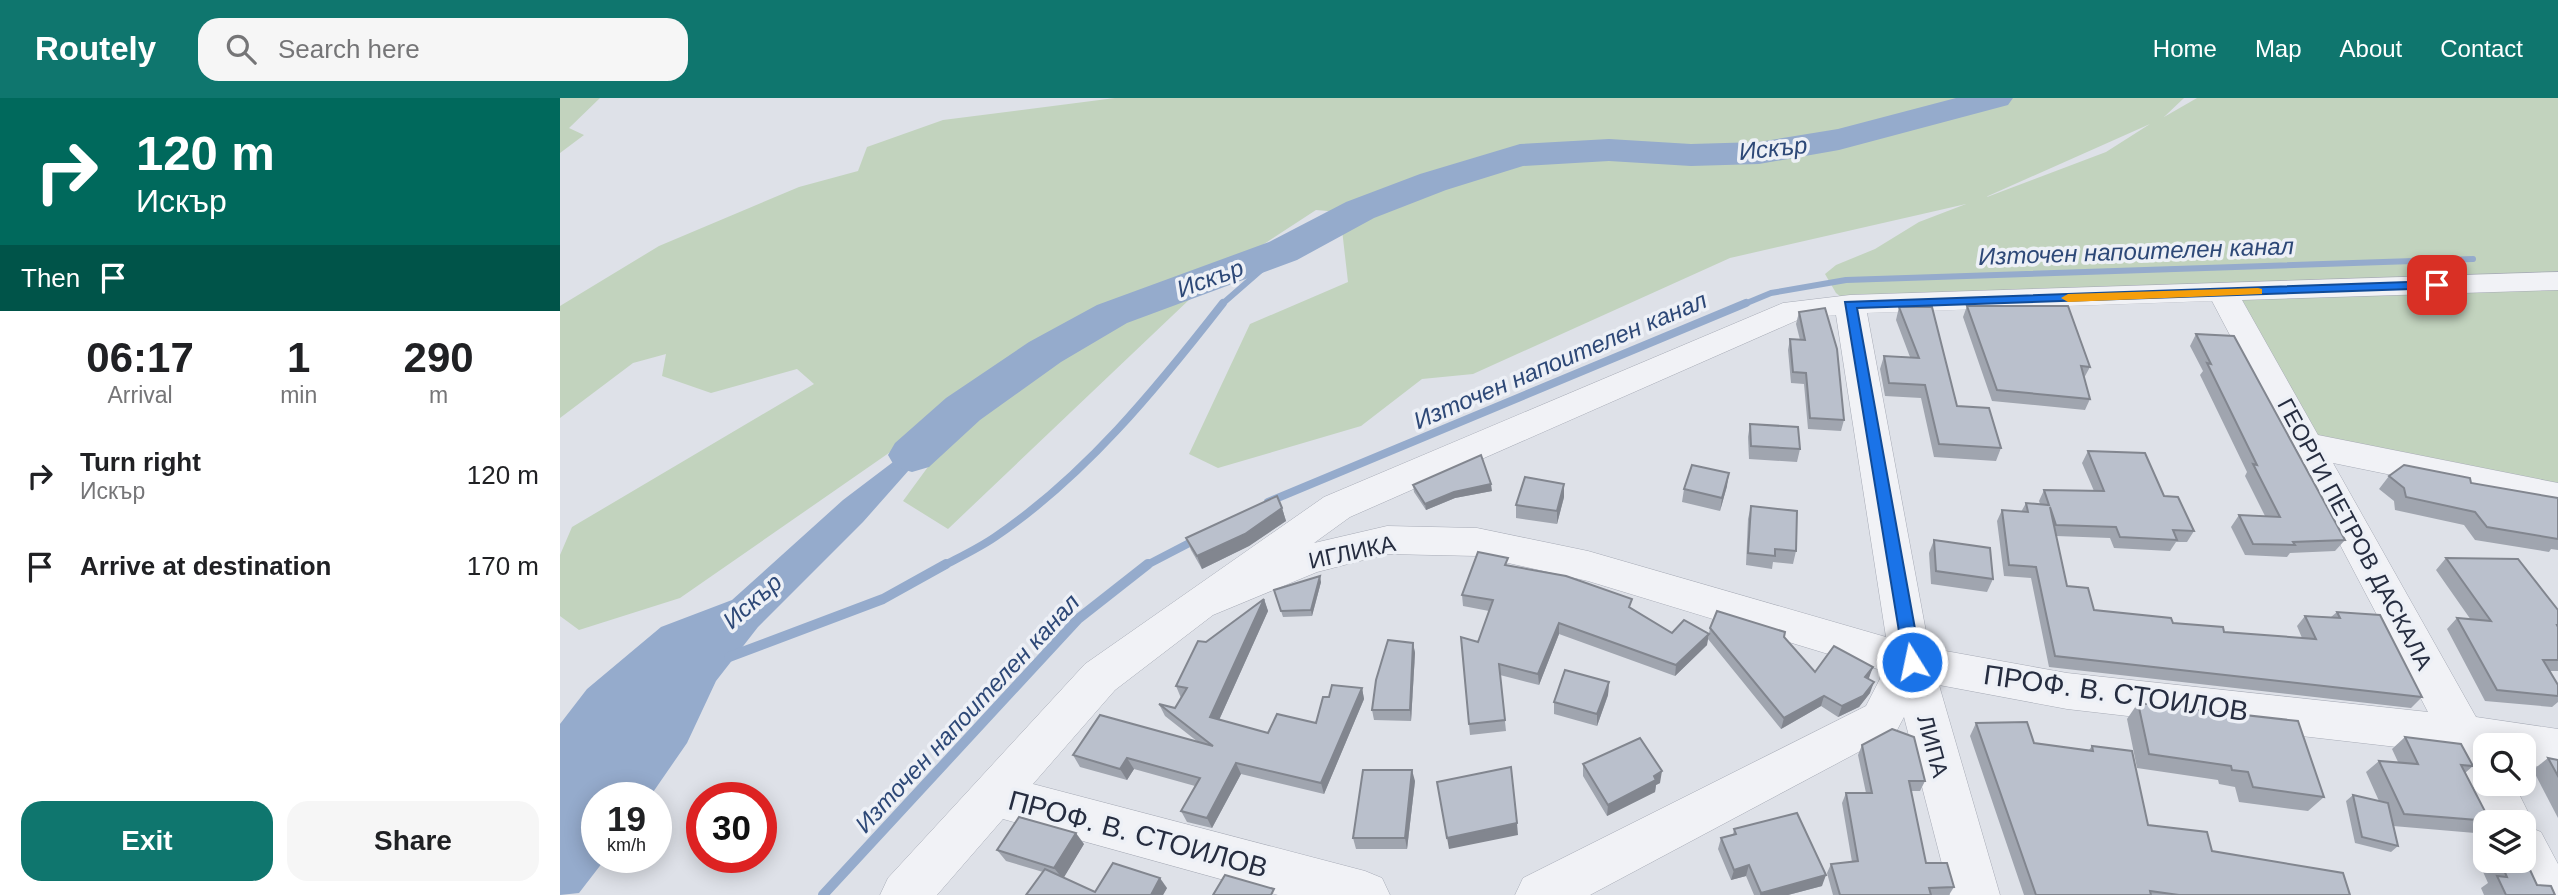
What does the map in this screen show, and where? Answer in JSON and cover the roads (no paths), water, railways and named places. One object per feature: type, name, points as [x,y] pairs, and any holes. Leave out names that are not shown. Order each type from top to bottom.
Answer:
[{"type":"street","points":[[1199,604],[1338,507],[1794,310],[1850,304],[2558,281]]},
{"type":"street","name":"ГЕОРГИ ПЕТРОВ ДАСКАЛА","points":[[2223,293],[2473,754]]},
{"type":"street","name":"ЛИПА","points":[[1850,304],[1912,662],[1975,895]]},
{"type":"street","points":[[2307,445],[2558,496]]},
{"type":"street","name":"ИГЛИКА","points":[[905,895],[1100,677],[1199,604],[1309,559],[1387,540],[1477,542],[1588,566],[1912,662]]},
{"type":"street","points":[[1540,895],[1563,886],[1881,719],[1912,662]]},
{"type":"street","name":"ПРОФ. В. СТОИЛОВ","points":[[1912,662],[2067,691],[2463,735],[2558,749]]},
{"type":"street","name":"ПРОФ. В. СТОИЛОВ","points":[[993,795],[1365,895]]},
{"type":"street","points":[[2536,872],[2548,895]]},
{"type":"water","points":[[963,409],[863,522],[758,627],[716,681],[687,743],[660,782],[581,782],[581,873],[594,873],[579,893],[560,895],[560,724],[587,689],[661,627],[732,600],[843,500]]},
{"type":"waterway","name":"Искър","points":[[912,455],[963,409],[1045,352],[1112,314],[1283,251],[1360,210],[1433,182],[1520,155],[1609,150],[1691,155],[1759,153],[1839,139],[1996,98]]},
{"type":"waterway","points":[[1222,304],[1283,251]]},
{"type":"waterway","name":"Източен напоителен канал","points":[[1742,305],[1771,293],[1846,280],[2473,259]]},
{"type":"waterway","name":"Източен напоителен канал","points":[[1268,502],[1746,303]]},
{"type":"waterway","points":[[943,566],[989,541],[1028,513],[1089,459],[1145,399],[1222,304]]},
{"type":"waterway","name":"Източен напоителен канал","points":[[1146,565],[1197,539]]},
{"type":"waterway","points":[[729,657],[883,599],[946,564]]},
{"type":"waterway","name":"Източен напоителен канал","points":[[823,895],[1078,619],[1146,565]]}]
